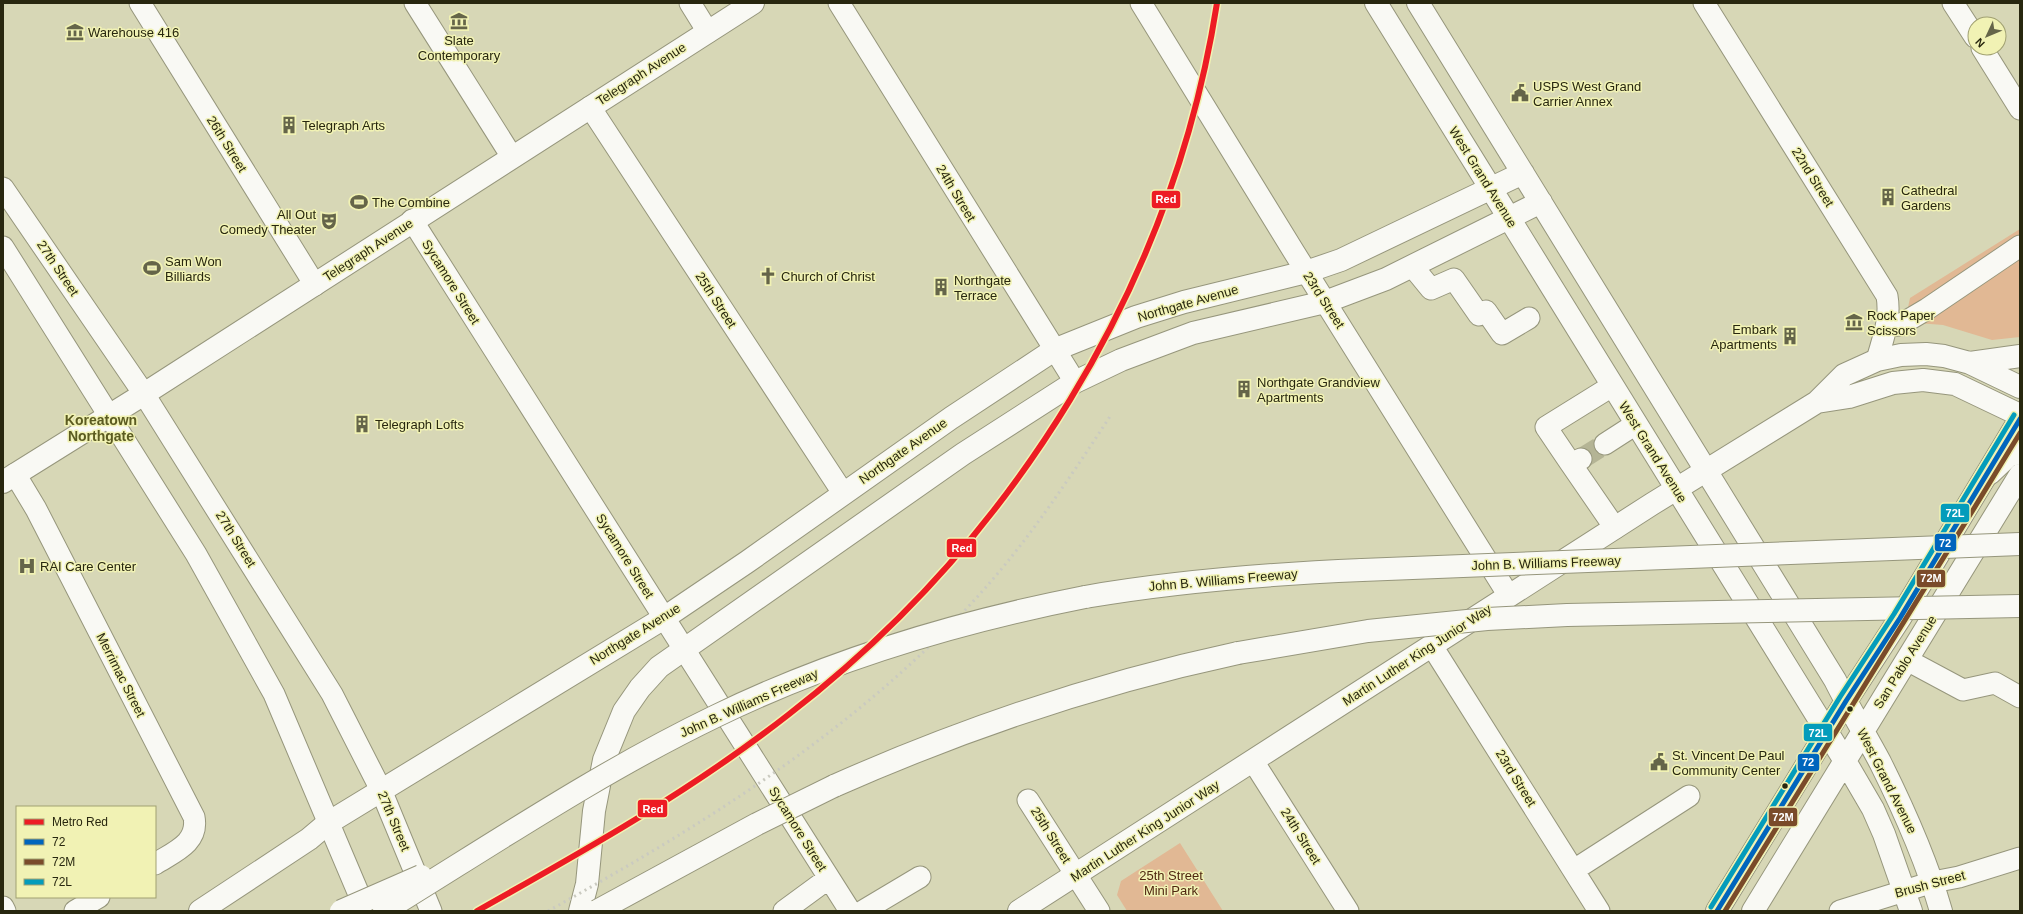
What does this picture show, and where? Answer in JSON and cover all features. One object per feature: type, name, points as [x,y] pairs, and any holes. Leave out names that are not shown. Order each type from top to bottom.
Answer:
[{"type":"main road","name":"Telegraph Avenue","points":[[9,478],[110,416],[315,285],[412,220],[753,3]]},
{"type":"main road","name":"West Grand Avenue","points":[[1376,3],[1845,761],[1873,809],[1884,834],[1908,901]]},
{"type":"main road","name":"West Grand Avenue","points":[[1418,3],[1707,470],[1721,498],[1831,673],[1879,761],[1910,825],[1932,882],[1941,911]]},
{"type":"main road","name":"Northgate Avenue","points":[[200,911],[309,839],[328,823],[664,618],[747,562],[843,493],[1054,350],[1136,317],[1184,302],[1306,272],[1341,260],[1523,173]]},
{"type":"main road","points":[[580,911],[587,884],[594,811],[603,767],[624,711],[640,688],[659,667],[963,454],[1075,382],[1121,360],[1193,333],[1325,302],[1386,279],[1413,267],[1541,202]]},
{"type":"main road","name":"Martin Luther King Junior Way","points":[[1019,911],[1676,489],[1817,402],[1844,375],[1877,360],[1901,355],[1926,354],[1944,356],[1970,363],[2020,387]]},
{"type":"main road","points":[[1970,363],[2000,357],[2020,356]]},
{"type":"main road","name":"Martin Luther King Junior Way","points":[[1817,402],[1849,397],[1879,386],[1908,380],[1938,381],[1970,390],[2020,415]]},
{"type":"main road","points":[[1717,911],[1826,732],[1900,618],[1985,479],[2020,418]]},
{"type":"main road","name":"San Pablo Avenue","points":[[1753,911],[2020,475]]},
{"type":"main road","name":"John B. Williams Freeway","points":[[482,851],[579,790],[647,752],[715,716],[783,686],[851,660],[932,633],[1003,614],[1085,597],[1152,586],[1220,578],[1362,570],[2020,544]]},
{"type":"main road","points":[[597,911],[757,824],[834,786],[940,741],[1054,701],[1138,677],[1238,653],[1368,631],[1487,619],[1575,615],[2020,606]]},
{"type":"main road","points":[[341,911],[373,896],[482,851]]},
{"type":"main road","points":[[384,911],[482,851]]},
{"type":"street","name":"26th Street","points":[[140,3],[315,285]]},
{"type":"street","points":[[416,3],[512,157]]},
{"type":"street","points":[[690,3],[708,32]]},
{"type":"street","name":"24th Street","points":[[839,3],[1075,382]]},
{"type":"street","name":"23rd Street","points":[[1142,3],[1306,272],[1509,596]]},
{"type":"street","name":"22nd Street","points":[[1704,3],[1887,296],[1889,310],[1887,326],[1877,360]]},
{"type":"street","points":[[1953,3],[1967,25]]},
{"type":"street","points":[[1987,56],[2020,109]]},
{"type":"street","name":"25th Street","points":[[590,107],[843,493]]},
{"type":"street","name":"27th Street","points":[[3,188],[144,394],[332,694],[381,790],[431,911]]},
{"type":"street","name":"Sycamore Street","points":[[412,220],[850,911]]},
{"type":"street","points":[[1887,326],[1900,325],[1927,310],[2020,246]]},
{"type":"street","points":[[3,247],[196,554],[274,694],[366,911]]},
{"type":"street","points":[[1413,267],[1431,290],[1454,279],[1479,315],[1486,311],[1502,334],[1529,318]]},
{"type":"street","points":[[1612,386],[1546,427],[1576,462],[1615,528]]},
{"type":"street","points":[[1605,444],[1636,424]]},
{"type":"street","points":[[1985,479],[2009,456],[2020,453]]},
{"type":"street","name":"Merrimac Street","points":[[9,478],[36,509],[194,817],[196,826],[190,841],[156,863]]},
{"type":"street","name":"23rd Street","points":[[1432,646],[1599,911]]},
{"type":"street","points":[[1907,660],[1963,690],[1995,683],[2020,697]]},
{"type":"street","name":"24th Street","points":[[1253,761],[1348,911]]},
{"type":"street","points":[[1574,870],[1689,796]]},
{"type":"street","name":"25th Street","points":[[1028,800],[1099,911]]},
{"type":"street","name":"Brush Street","points":[[1840,911],[1908,901],[1932,882],[1959,877],[2020,858]]},
{"type":"street","points":[[863,911],[920,877]]},
{"type":"street","points":[[784,911],[829,878]]},
{"type":"street","points":[[75,911],[97,898]]},
{"type":"street","points":[[3,907],[5,911]]},
{"type":"green space","points":[[2020,229],[2020,337],[1992,340],[1943,325],[1905,322],[1910,298]]},
{"type":"green space","name":"25th Street Mini Park","points":[[1180,843],[1223,911],[1127,911],[1117,895],[1121,881]]},
{"type":"tunnel","points":[[1581,459],[1605,444]]},
{"type":"railway","points":[[548,911],[668,842],[727,804],[785,765],[841,723],[895,678],[945,630],[1009,560],[1055,499],[1111,415]]},
{"type":"metro line","name":"Red","points":[[477,911],[597,843],[675,795],[751,743],[788,715],[869,646],[943,570],[1011,488],[1070,400],[1121,307],[1163,209],[1195,107],[1217,3]]},
{"type":"transit line","name":"72L","points":[[1711,907],[1840,697],[1894,614],[2014,415]]},
{"type":"transit line","name":"72","points":[[1717,911],[1846,701],[1900,618],[2020,419]]},
{"type":"transit line","name":"72M","points":[[1725,911],[2020,433]]},
{"type":"place","name":"Slate Contemporary","points":[[459,21]]},
{"type":"place","name":"Warehouse 416","points":[[75,32]]},
{"type":"place","name":"USPS West Grand Carrier Annex","points":[[1520,93]]},
{"type":"place","name":"Telegraph Arts","points":[[289,125]]},
{"type":"place","name":"Cathedral Gardens","points":[[1888,197]]},
{"type":"place","name":"The Combine","points":[[359,202]]},
{"type":"place","name":"All Out Comedy Theater","points":[[329,221]]},
{"type":"place","name":"Sam Won Billiards","points":[[152,268]]},
{"type":"place","name":"Church of Christ","points":[[768,276]]},
{"type":"place","name":"Northgate Terrace","points":[[941,287]]},
{"type":"place","name":"Rock Paper Scissors","points":[[1854,322]]},
{"type":"place","name":"Embark Apartments","points":[[1790,336]]},
{"type":"place","name":"Northgate Grandview Apartments","points":[[1244,389]]},
{"type":"place","name":"Telegraph Lofts","points":[[362,424]]},
{"type":"place","name":"RAI Care Center","points":[[27,566]]},
{"type":"place","name":"St. Vincent De Paul Community Center","points":[[1659,762]]},
{"type":"district","name":"Koreatown Northgate","points":[[101,428]]}]
